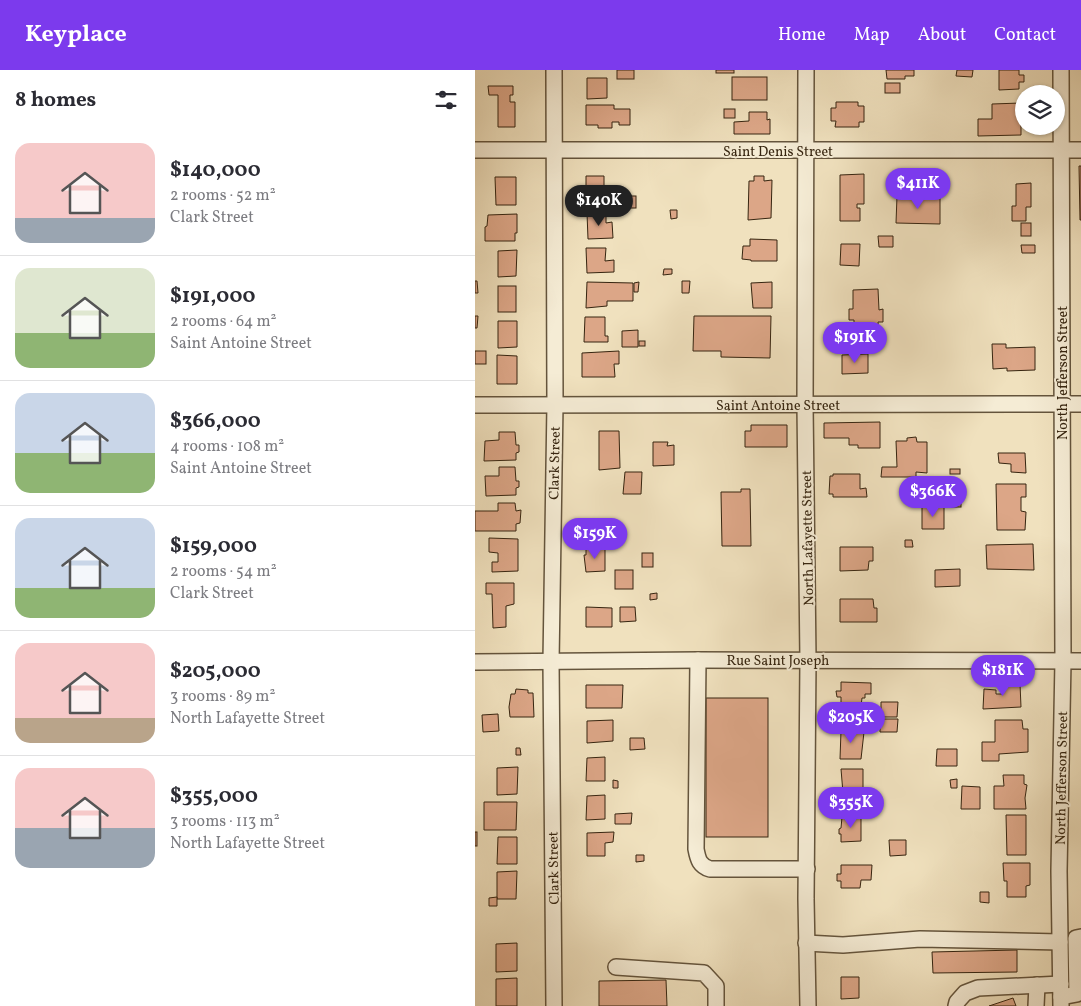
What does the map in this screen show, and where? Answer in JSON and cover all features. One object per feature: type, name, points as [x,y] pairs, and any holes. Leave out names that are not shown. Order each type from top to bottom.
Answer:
[{"type":"street","name":"Clark Street","points":[[554,70],[555,404],[551,662],[554,1006]]},
{"type":"street","name":"North Lafayette Street","points":[[806,70],[805,405],[808,660],[806,943],[808,1006]]},
{"type":"street","name":"North Jefferson Street","points":[[1061,70],[1063,661],[1059,871],[1061,996]]},
{"type":"street","name":"Saint Denis Street","points":[[475,150],[1081,150]]},
{"type":"street","name":"Saint Antoine Street","points":[[475,405],[1081,404]]},
{"type":"street","name":"Rue Saint Joseph","points":[[475,662],[698,660],[1081,661]]},
{"type":"street","points":[[698,660],[696,849],[698,860],[703,867],[710,869],[807,869]]},
{"type":"street","points":[[957,1006],[957,1002],[965,993],[978,988],[1037,985],[1061,996],[1077,994],[1076,938],[1081,937]]},
{"type":"street","points":[[806,943],[843,944],[920,939],[1060,942]]},
{"type":"street","points":[[616,967],[705,973],[716,986],[716,1006]]},
{"type":"street","points":[[1037,985],[1037,1006]]},
{"type":"building","points":[[617,70],[634,70],[634,79],[617,79]]},
{"type":"building","points":[[716,70],[734,70],[734,73],[716,73]]},
{"type":"building","points":[[886,70],[914,70],[914,76],[905,76],[905,79],[887,79]]},
{"type":"building","points":[[957,70],[973,70],[972,77],[956,76]]},
{"type":"building","points":[[999,70],[1019,70],[1019,75],[1024,75],[1024,82],[1019,82],[1019,85],[1015,85],[1015,89],[999,90]]},
{"type":"building","points":[[732,77],[767,77],[767,100],[732,100]]},
{"type":"building","points":[[587,78],[607,78],[607,98],[587,99]]},
{"type":"building","points":[[885,83],[900,83],[900,93],[885,93]]},
{"type":"building","points":[[488,86],[513,86],[513,95],[510,95],[510,102],[515,102],[515,127],[498,127],[498,95],[489,95]]},
{"type":"building","points":[[836,102],[858,102],[858,106],[864,106],[864,122],[859,122],[859,127],[835,127],[836,121],[831,121],[831,108],[836,108]]},
{"type":"building","points":[[1015,103],[1015,135],[1021,135],[978,136],[978,119],[992,119],[992,104]]},
{"type":"building","points":[[586,105],[614,105],[614,109],[630,109],[630,125],[619,125],[619,122],[612,122],[612,128],[598,128],[598,125],[586,125]]},
{"type":"building","points":[[724,109],[735,109],[735,118],[724,118]]},
{"type":"building","points":[[749,112],[767,112],[767,120],[770,119],[770,134],[734,134],[734,122],[749,121]]},
{"type":"building","points":[[1079,166],[1081,166],[1081,220],[1080,220]]},
{"type":"building","points":[[864,174],[864,204],[857,204],[857,208],[860,208],[860,221],[840,221],[840,175]]},
{"type":"building","points":[[586,176],[604,176],[604,196],[609,196],[609,202],[586,202]]},
{"type":"building","points":[[754,176],[764,176],[764,181],[772,180],[771,218],[748,220],[749,181],[754,181]]},
{"type":"building","points":[[495,177],[516,177],[516,205],[496,205]]},
{"type":"building","points":[[1031,183],[1031,207],[1026,207],[1026,221],[1012,221],[1012,206],[1016,206],[1016,184]]},
{"type":"building","points":[[618,196],[636,196],[636,208],[618,208]]},
{"type":"building","points":[[897,196],[940,196],[940,224],[896,223]]},
{"type":"building","points":[[670,210],[677,210],[677,218],[671,219]]},
{"type":"building","points":[[587,213],[606,213],[606,223],[612,222],[613,238],[588,239]]},
{"type":"building","points":[[517,214],[515,241],[485,241],[485,227],[487,226],[488,215]]},
{"type":"building","points":[[1021,223],[1031,223],[1031,236],[1021,236]]},
{"type":"building","points":[[878,236],[893,236],[893,247],[879,247]]},
{"type":"building","points":[[750,239],[777,240],[777,261],[742,259],[743,246],[750,246]]},
{"type":"building","points":[[841,244],[860,244],[859,266],[840,265]]},
{"type":"building","points":[[1021,245],[1035,245],[1035,253],[1022,253]]},
{"type":"building","points":[[586,248],[606,248],[605,261],[614,260],[614,272],[587,273]]},
{"type":"building","points":[[517,250],[516,276],[498,277],[498,251]]},
{"type":"building","points":[[664,269],[672,269],[672,274],[663,275]]},
{"type":"building","points":[[475,281],[477,281],[478,293],[475,293]]},
{"type":"building","points":[[682,281],[690,281],[689,293],[682,293]]},
{"type":"building","points":[[587,282],[633,283],[633,301],[607,301],[607,306],[586,308]]},
{"type":"building","points":[[639,282],[638,292],[634,292],[634,283]]},
{"type":"building","points":[[772,282],[772,308],[753,308],[751,283]]},
{"type":"building","points":[[498,286],[516,286],[516,312],[498,312]]},
{"type":"building","points":[[878,289],[879,310],[883,309],[883,322],[878,322],[879,337],[854,337],[854,320],[849,320],[849,309],[853,309],[853,290]]},
{"type":"building","points":[[475,316],[478,316],[477,328],[475,328]]},
{"type":"building","points":[[694,316],[771,316],[770,358],[721,357],[721,351],[693,351]]},
{"type":"building","points":[[585,317],[605,317],[605,336],[608,336],[608,342],[584,342]]},
{"type":"building","points":[[498,321],[517,321],[517,347],[498,348]]},
{"type":"building","points":[[638,330],[638,347],[622,347],[622,331]]},
{"type":"building","points":[[639,341],[645,341],[645,346],[639,346]]},
{"type":"building","points":[[992,344],[1006,344],[1006,348],[1035,347],[1035,370],[1007,371],[1007,368],[993,369]]},
{"type":"building","points":[[475,351],[486,351],[486,364],[475,364]]},
{"type":"building","points":[[619,351],[619,364],[614,364],[615,377],[582,377],[582,353]]},
{"type":"building","points":[[868,354],[868,373],[842,374],[842,355]]},
{"type":"building","points":[[497,355],[517,356],[517,384],[497,384]]},
{"type":"building","points":[[880,422],[880,448],[858,448],[858,445],[849,445],[849,438],[824,438],[824,423]]},
{"type":"building","points":[[751,425],[787,425],[787,447],[745,447],[745,431],[751,431]]},
{"type":"building","points":[[599,431],[619,431],[620,468],[599,470]]},
{"type":"building","points":[[499,432],[515,432],[516,445],[519,445],[516,460],[484,461],[485,441],[499,440]]},
{"type":"building","points":[[916,437],[917,442],[927,442],[927,473],[916,472],[916,477],[881,477],[882,467],[897,467],[896,441],[907,441],[907,438]]},
{"type":"building","points":[[653,442],[668,442],[667,446],[674,445],[674,465],[653,466]]},
{"type":"building","points":[[998,453],[1025,453],[1026,473],[1011,472],[1011,464],[999,463]]},
{"type":"building","points":[[499,467],[515,467],[516,481],[519,481],[516,495],[486,496],[485,476],[499,476]]},
{"type":"building","points":[[950,469],[960,469],[960,474],[950,474]]},
{"type":"building","points":[[625,472],[642,472],[641,494],[623,494]]},
{"type":"building","points":[[833,474],[860,474],[860,489],[866,488],[867,497],[833,497],[833,494],[829,494],[830,476],[833,476]]},
{"type":"building","points":[[996,484],[1026,484],[1026,497],[1021,497],[1021,511],[1026,512],[1025,530],[997,530]]},
{"type":"building","points":[[741,489],[750,489],[751,546],[722,546],[721,492],[741,492]]},
{"type":"building","points":[[951,499],[961,499],[961,507],[951,507]]},
{"type":"building","points":[[498,503],[515,503],[516,511],[521,510],[520,523],[516,524],[516,531],[475,531],[475,511],[498,511]]},
{"type":"building","points":[[922,506],[944,507],[944,529],[922,529]]},
{"type":"building","points":[[489,538],[518,539],[518,571],[492,572],[492,562],[498,562],[498,553],[489,552]]},
{"type":"building","points":[[905,540],[912,540],[913,547],[905,547]]},
{"type":"building","points":[[1033,544],[1034,570],[987,569],[986,545]]},
{"type":"building","points":[[840,547],[873,547],[873,561],[869,561],[868,570],[840,571]]},
{"type":"building","points":[[586,548],[605,549],[605,571],[586,572],[584,555],[586,555]]},
{"type":"building","points":[[642,553],[653,553],[653,567],[642,567]]},
{"type":"building","points":[[960,569],[960,586],[935,587],[935,570]]},
{"type":"building","points":[[615,570],[633,570],[633,589],[615,589]]},
{"type":"building","points":[[486,583],[514,583],[514,604],[506,606],[506,627],[493,628],[492,594],[486,594]]},
{"type":"building","points":[[657,593],[657,599],[650,600],[650,594]]},
{"type":"building","points":[[840,599],[873,599],[874,608],[877,608],[877,622],[840,622]]},
{"type":"building","points":[[586,607],[612,608],[612,627],[586,627]]},
{"type":"building","points":[[620,607],[635,607],[636,621],[620,622]]},
{"type":"building","points":[[841,682],[871,683],[871,694],[865,694],[865,698],[862,698],[861,706],[841,706],[841,697],[837,697],[836,691],[841,691]]},
{"type":"building","points":[[1002,684],[1020,684],[1021,707],[983,709],[984,689],[996,690],[996,694],[1002,694]]},
{"type":"building","points":[[586,685],[623,685],[622,708],[586,708]]},
{"type":"building","points":[[516,689],[528,690],[528,693],[533,693],[534,717],[510,717],[511,694],[515,694]]},
{"type":"building","points":[[706,698],[768,698],[768,837],[706,837]]},
{"type":"building","points":[[881,702],[898,702],[897,717],[881,717]]},
{"type":"building","points":[[498,714],[499,731],[483,732],[482,715]]},
{"type":"building","points":[[880,719],[898,719],[897,732],[880,732]]},
{"type":"building","points":[[613,720],[613,741],[587,743],[587,721]]},
{"type":"building","points":[[995,720],[1022,720],[1023,729],[1028,729],[1028,752],[999,754],[999,761],[982,761],[982,742],[995,742]]},
{"type":"building","points":[[845,725],[854,726],[854,732],[864,732],[861,759],[840,759],[841,731],[844,731]]},
{"type":"building","points":[[630,738],[644,738],[645,749],[630,750]]},
{"type":"building","points":[[516,748],[520,748],[521,755],[516,755]]},
{"type":"building","points":[[937,749],[957,749],[957,766],[936,766]]},
{"type":"building","points":[[605,757],[605,781],[586,781],[587,758]]},
{"type":"building","points":[[518,767],[517,794],[497,795],[497,768]]},
{"type":"building","points":[[841,769],[863,769],[863,793],[843,793]]},
{"type":"building","points":[[1003,775],[1024,775],[1024,784],[1027,785],[1026,809],[994,809],[994,786],[1004,786]]},
{"type":"building","points":[[957,779],[957,788],[951,788],[950,780]]},
{"type":"building","points":[[613,780],[618,781],[618,788],[613,788]]},
{"type":"building","points":[[962,786],[980,787],[980,809],[961,809]]},
{"type":"building","points":[[605,795],[605,819],[586,820],[587,796]]},
{"type":"building","points":[[484,802],[517,802],[516,830],[484,830]]},
{"type":"building","points":[[632,813],[631,824],[615,824],[615,814]]},
{"type":"building","points":[[1006,815],[1026,815],[1026,855],[1007,855]]},
{"type":"building","points":[[842,817],[861,817],[861,841],[841,842],[839,829],[841,828]]},
{"type":"building","points":[[475,832],[477,832],[477,846],[475,846]]},
{"type":"building","points":[[614,832],[613,842],[605,843],[605,856],[587,856],[587,833]]},
{"type":"building","points":[[498,837],[517,837],[517,864],[497,864]]},
{"type":"building","points":[[889,840],[906,840],[906,855],[890,856]]},
{"type":"building","points":[[636,855],[644,855],[644,861],[636,862]]},
{"type":"building","points":[[1003,863],[1030,863],[1030,885],[1026,886],[1026,897],[1007,897],[1007,881],[1004,881]]},
{"type":"building","points":[[841,865],[872,865],[871,880],[861,880],[860,888],[841,888],[841,881],[837,881],[837,874],[841,874]]},
{"type":"building","points":[[517,871],[516,899],[497,899],[497,872]]},
{"type":"building","points":[[980,892],[989,892],[989,903],[980,902]]},
{"type":"building","points":[[497,897],[497,906],[489,906],[489,898]]},
{"type":"building","points":[[517,943],[517,971],[496,972],[496,944]]},
{"type":"building","points":[[1017,950],[1017,972],[933,973],[932,952]]},
{"type":"building","points":[[841,977],[859,977],[859,998],[841,999]]},
{"type":"building","points":[[517,978],[517,1006],[496,1006],[496,979]]},
{"type":"building","points":[[666,980],[667,1006],[599,1006],[599,981]]},
{"type":"building","points":[[1013,998],[1016,1006],[989,1006]]}]
